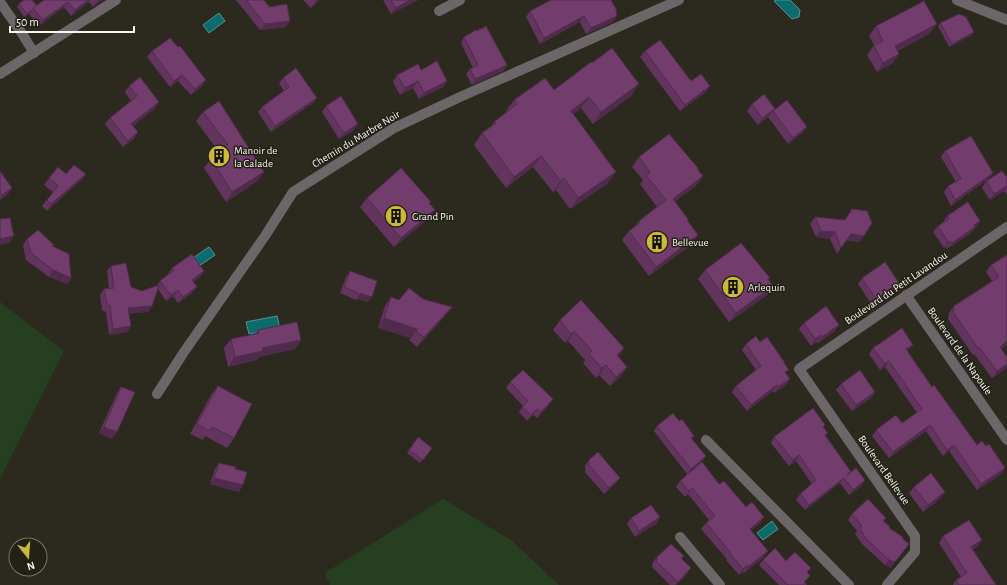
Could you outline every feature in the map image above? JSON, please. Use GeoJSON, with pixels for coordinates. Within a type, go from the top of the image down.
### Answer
{"type":"FeatureCollection","features":[{"type":"Feature","properties":{"kind":"street"},"geometry":{"type":"LineString","coordinates":[[0,74],[116,0]]}},
{"type":"Feature","properties":{"kind":"street"},"geometry":{"type":"LineString","coordinates":[[439,11],[460,0]]}},
{"type":"Feature","properties":{"kind":"street","name":"Chemin du Marbre Noir"},"geometry":{"type":"LineString","coordinates":[[157,394],[184,352],[257,248],[293,192],[394,128],[679,0]]}},
{"type":"Feature","properties":{"kind":"street"},"geometry":{"type":"LineString","coordinates":[[957,0],[1007,20]]}},
{"type":"Feature","properties":{"kind":"street"},"geometry":{"type":"LineString","coordinates":[[0,2],[34,53]]}},
{"type":"Feature","properties":{"kind":"street","name":"Boulevard du Petit Lavandou"},"geometry":{"type":"LineString","coordinates":[[799,369],[1007,227]]}},
{"type":"Feature","properties":{"kind":"street","name":"Boulevard de la Napoule"},"geometry":{"type":"LineString","coordinates":[[906,295],[1007,440]]}},
{"type":"Feature","properties":{"kind":"street","name":"Boulevard Bellevue"},"geometry":{"type":"LineString","coordinates":[[799,369],[915,536],[915,552],[887,585]]}},
{"type":"Feature","properties":{"kind":"street"},"geometry":{"type":"LineString","coordinates":[[706,440],[849,585]]}},
{"type":"Feature","properties":{"kind":"street"},"geometry":{"type":"LineString","coordinates":[[680,537],[720,585]]}},
{"type":"Feature","properties":{"kind":"green space"},"geometry":{"type":"Polygon","coordinates":[[[0,302],[64,351],[0,479],[0,302]]]}},
{"type":"Feature","properties":{"kind":"green space"},"geometry":{"type":"Polygon","coordinates":[[[443,499],[511,540],[559,585],[330,585],[325,573],[443,499]]]}},
{"type":"Feature","properties":{"kind":"water"},"geometry":{"type":"Polygon","coordinates":[[[790,0],[800,10],[799,17],[792,19],[774,1],[790,0]]]}},
{"type":"Feature","properties":{"kind":"water"},"geometry":{"type":"Polygon","coordinates":[[[219,13],[225,21],[209,33],[203,25],[219,13]]]}},
{"type":"Feature","properties":{"kind":"water"},"geometry":{"type":"Polygon","coordinates":[[[209,247],[215,255],[199,266],[193,258],[209,247]]]}},
{"type":"Feature","properties":{"kind":"water"},"geometry":{"type":"Polygon","coordinates":[[[277,316],[280,329],[249,334],[246,322],[277,316]]]}},
{"type":"Feature","properties":{"kind":"water"},"geometry":{"type":"Polygon","coordinates":[[[772,521],[778,529],[763,540],[757,533],[772,521]]]}},
{"type":"Feature","properties":{"kind":"building"},"geometry":{"type":"Polygon","coordinates":[[[24,0],[32,0],[37,6],[27,14],[19,4],[24,0]]]}},
{"type":"Feature","properties":{"kind":"building"},"geometry":{"type":"Polygon","coordinates":[[[44,0],[88,0],[75,10],[68,2],[43,20],[33,8],[44,0]]]}},
{"type":"Feature","properties":{"kind":"building"},"geometry":{"type":"Polygon","coordinates":[[[246,0],[264,0],[269,7],[287,4],[290,21],[265,24],[246,0]]]}},
{"type":"Feature","properties":{"kind":"building"},"geometry":{"type":"Polygon","coordinates":[[[391,0],[411,0],[395,8],[391,0]]]}},
{"type":"Feature","properties":{"kind":"building"},"geometry":{"type":"Polygon","coordinates":[[[551,0],[611,0],[617,11],[617,16],[591,28],[584,16],[544,38],[530,11],[551,0]]]}},
{"type":"Feature","properties":{"kind":"building"},"geometry":{"type":"Polygon","coordinates":[[[924,1],[937,24],[895,46],[899,54],[883,63],[874,46],[883,41],[876,26],[924,1]]]}},
{"type":"Feature","properties":{"kind":"building"},"geometry":{"type":"Polygon","coordinates":[[[959,14],[966,17],[974,32],[952,44],[940,23],[959,14]]]}},
{"type":"Feature","properties":{"kind":"building"},"geometry":{"type":"Polygon","coordinates":[[[486,26],[507,65],[475,79],[470,69],[478,65],[464,37],[486,26]]]}},
{"type":"Feature","properties":{"kind":"building"},"geometry":{"type":"Polygon","coordinates":[[[170,38],[178,47],[180,46],[206,80],[195,89],[182,75],[174,81],[152,51],[170,38]]]}},
{"type":"Feature","properties":{"kind":"building"},"geometry":{"type":"Polygon","coordinates":[[[660,40],[691,81],[701,74],[710,86],[685,105],[645,51],[660,40]]]}},
{"type":"Feature","properties":{"kind":"building"},"geometry":{"type":"Polygon","coordinates":[[[612,48],[639,84],[601,112],[589,97],[571,111],[616,172],[578,198],[564,178],[561,181],[541,156],[514,177],[482,133],[496,123],[494,122],[517,104],[514,100],[545,78],[554,90],[612,48]]]}},
{"type":"Feature","properties":{"kind":"building"},"geometry":{"type":"Polygon","coordinates":[[[437,61],[447,81],[424,93],[418,81],[405,88],[397,75],[418,64],[421,70],[437,61]]]}},
{"type":"Feature","properties":{"kind":"building"},"geometry":{"type":"Polygon","coordinates":[[[296,68],[317,98],[275,126],[262,107],[289,87],[283,78],[296,68]]]}},
{"type":"Feature","properties":{"kind":"building"},"geometry":{"type":"Polygon","coordinates":[[[140,77],[159,102],[131,124],[138,132],[128,141],[110,118],[137,96],[129,86],[140,77]]]}},
{"type":"Feature","properties":{"kind":"building"},"geometry":{"type":"Polygon","coordinates":[[[764,94],[775,109],[762,118],[752,104],[764,94]]]}},
{"type":"Feature","properties":{"kind":"building"},"geometry":{"type":"Polygon","coordinates":[[[341,96],[358,124],[344,133],[326,106],[341,96]]]}},
{"type":"Feature","properties":{"kind":"building"},"geometry":{"type":"Polygon","coordinates":[[[787,100],[807,127],[793,138],[773,111],[787,100]]]}},
{"type":"Feature","properties":{"kind":"building"},"geometry":{"type":"Polygon","coordinates":[[[219,101],[264,172],[232,192],[211,159],[228,145],[203,112],[219,101]]]}},
{"type":"Feature","properties":{"kind":"building"},"geometry":{"type":"Polygon","coordinates":[[[669,134],[703,176],[673,199],[698,235],[656,267],[629,231],[640,223],[639,221],[666,200],[646,175],[650,172],[639,157],[669,134]]]}},
{"type":"Feature","properties":{"kind":"building"},"geometry":{"type":"Polygon","coordinates":[[[971,136],[993,173],[955,200],[948,186],[961,179],[945,151],[971,136]]]}},
{"type":"Feature","properties":{"kind":"building"},"geometry":{"type":"Polygon","coordinates":[[[74,165],[86,174],[51,204],[47,200],[58,186],[49,178],[58,167],[66,174],[74,165]]]}},
{"type":"Feature","properties":{"kind":"building","name":"Grand Pin"},"geometry":{"type":"Polygon","coordinates":[[[401,168],[431,202],[429,203],[435,210],[401,238],[367,198],[401,168]]]}},
{"type":"Feature","properties":{"kind":"building"},"geometry":{"type":"Polygon","coordinates":[[[0,171],[12,188],[2,195],[0,192],[0,171]]]}},
{"type":"Feature","properties":{"kind":"building"},"geometry":{"type":"Polygon","coordinates":[[[1002,171],[1007,176],[1007,186],[994,194],[986,181],[1002,171]]]}},
{"type":"Feature","properties":{"kind":"building"},"geometry":{"type":"Polygon","coordinates":[[[968,202],[980,221],[974,225],[975,227],[952,243],[950,241],[948,242],[938,226],[949,219],[947,216],[968,202]]]}},
{"type":"Feature","properties":{"kind":"building"},"geometry":{"type":"Polygon","coordinates":[[[852,209],[867,211],[872,223],[864,236],[851,234],[841,248],[835,232],[821,231],[815,217],[845,220],[852,209]]]}},
{"type":"Feature","properties":{"kind":"building"},"geometry":{"type":"Polygon","coordinates":[[[10,218],[14,236],[0,239],[0,219],[10,218]]]}},
{"type":"Feature","properties":{"kind":"building"},"geometry":{"type":"Polygon","coordinates":[[[38,230],[54,245],[52,246],[69,254],[71,278],[53,270],[31,253],[27,239],[38,230]]]}},
{"type":"Feature","properties":{"kind":"building","name":"Arlequin"},"geometry":{"type":"Polygon","coordinates":[[[741,243],[770,278],[768,279],[773,286],[736,313],[705,270],[741,243]]]}},
{"type":"Feature","properties":{"kind":"building"},"geometry":{"type":"Polygon","coordinates":[[[192,254],[204,271],[192,280],[197,287],[183,297],[178,290],[171,295],[160,281],[174,270],[172,268],[192,254]]]}},
{"type":"Feature","properties":{"kind":"building"},"geometry":{"type":"Polygon","coordinates":[[[1007,255],[1007,341],[1000,347],[1007,357],[1007,364],[997,371],[979,347],[978,348],[953,312],[954,306],[999,277],[991,265],[1007,255]]]}},
{"type":"Feature","properties":{"kind":"building"},"geometry":{"type":"Polygon","coordinates":[[[885,262],[899,283],[876,299],[862,278],[885,262]]]}},
{"type":"Feature","properties":{"kind":"building"},"geometry":{"type":"Polygon","coordinates":[[[126,263],[131,287],[142,291],[159,285],[152,306],[128,308],[131,326],[113,329],[110,306],[107,304],[104,289],[114,288],[111,266],[126,263]]]}},
{"type":"Feature","properties":{"kind":"building"},"geometry":{"type":"Polygon","coordinates":[[[350,271],[377,281],[372,297],[360,294],[344,287],[350,271]]]}},
{"type":"Feature","properties":{"kind":"building"},"geometry":{"type":"Polygon","coordinates":[[[409,288],[423,299],[452,307],[424,337],[416,331],[417,329],[384,318],[391,297],[399,300],[409,288]]]}},
{"type":"Feature","properties":{"kind":"building"},"geometry":{"type":"Polygon","coordinates":[[[581,300],[624,348],[617,355],[627,367],[616,377],[606,365],[602,368],[589,354],[592,351],[574,331],[571,334],[560,320],[581,300]]]}},
{"type":"Feature","properties":{"kind":"building"},"geometry":{"type":"Polygon","coordinates":[[[826,306],[839,325],[822,337],[821,335],[815,339],[804,323],[826,306]]]}},
{"type":"Feature","properties":{"kind":"building"},"geometry":{"type":"Polygon","coordinates":[[[297,322],[301,340],[262,348],[263,351],[235,357],[231,339],[259,333],[258,330],[297,322]]]}},
{"type":"Feature","properties":{"kind":"building"},"geometry":{"type":"Polygon","coordinates":[[[902,328],[913,345],[906,349],[932,387],[934,385],[977,445],[982,441],[986,446],[989,444],[1005,468],[981,484],[954,445],[947,450],[930,425],[893,452],[876,430],[896,415],[902,423],[922,409],[889,361],[885,364],[873,348],[902,328]]]}},
{"type":"Feature","properties":{"kind":"building"},"geometry":{"type":"Polygon","coordinates":[[[756,336],[760,342],[767,337],[789,370],[785,372],[790,379],[778,387],[777,385],[751,405],[736,386],[761,366],[746,344],[756,336]]]}},
{"type":"Feature","properties":{"kind":"building"},"geometry":{"type":"Polygon","coordinates":[[[523,370],[553,399],[541,412],[537,409],[531,415],[522,407],[528,401],[510,382],[523,370]]]}},
{"type":"Feature","properties":{"kind":"building"},"geometry":{"type":"Polygon","coordinates":[[[860,370],[875,392],[856,405],[841,384],[860,370]]]}},
{"type":"Feature","properties":{"kind":"building"},"geometry":{"type":"Polygon","coordinates":[[[218,386],[252,404],[234,438],[212,427],[209,431],[197,424],[218,386]]]}},
{"type":"Feature","properties":{"kind":"building"},"geometry":{"type":"Polygon","coordinates":[[[121,387],[135,392],[117,432],[104,427],[121,387]]]}},
{"type":"Feature","properties":{"kind":"building"},"geometry":{"type":"Polygon","coordinates":[[[813,408],[825,425],[823,427],[828,433],[825,435],[851,472],[856,468],[865,480],[853,490],[844,478],[809,505],[800,494],[816,480],[799,455],[793,460],[774,437],[813,408]]]}},
{"type":"Feature","properties":{"kind":"building"},"geometry":{"type":"Polygon","coordinates":[[[673,413],[679,421],[682,419],[694,436],[691,438],[706,456],[691,469],[657,426],[673,413]]]}},
{"type":"Feature","properties":{"kind":"building"},"geometry":{"type":"Polygon","coordinates":[[[418,437],[432,448],[423,460],[409,450],[418,437]]]}},
{"type":"Feature","properties":{"kind":"building"},"geometry":{"type":"Polygon","coordinates":[[[598,452],[620,478],[609,488],[589,465],[589,460],[598,452]]]}},
{"type":"Feature","properties":{"kind":"building"},"geometry":{"type":"Polygon","coordinates":[[[702,462],[719,484],[724,481],[746,507],[752,502],[764,517],[750,529],[768,551],[748,567],[747,565],[743,569],[730,554],[731,553],[706,523],[715,516],[692,488],[689,491],[680,481],[702,462]]]}},
{"type":"Feature","properties":{"kind":"building"},"geometry":{"type":"Polygon","coordinates":[[[219,463],[236,467],[235,469],[247,472],[243,485],[214,478],[219,463]]]}},
{"type":"Feature","properties":{"kind":"building"},"geometry":{"type":"Polygon","coordinates":[[[931,473],[945,492],[928,505],[914,487],[931,473]]]}},
{"type":"Feature","properties":{"kind":"building"},"geometry":{"type":"Polygon","coordinates":[[[868,499],[886,518],[883,521],[890,527],[889,528],[903,537],[902,538],[909,544],[895,562],[889,560],[866,539],[860,528],[862,526],[852,514],[868,499]]]}},
{"type":"Feature","properties":{"kind":"building"},"geometry":{"type":"Polygon","coordinates":[[[651,505],[660,517],[639,531],[631,518],[651,505]]]}},
{"type":"Feature","properties":{"kind":"building"},"geometry":{"type":"Polygon","coordinates":[[[969,520],[982,540],[971,547],[996,585],[959,585],[956,580],[967,573],[943,536],[969,520]]]}},
{"type":"Feature","properties":{"kind":"building"},"geometry":{"type":"Polygon","coordinates":[[[671,544],[684,556],[681,558],[691,568],[678,582],[656,561],[658,559],[656,558],[671,544]]]}},
{"type":"Feature","properties":{"kind":"building"},"geometry":{"type":"Polygon","coordinates":[[[775,548],[786,561],[795,552],[811,568],[807,572],[810,576],[804,582],[807,585],[788,585],[763,560],[775,548]]]}},
{"type":"Feature","properties":{"kind":"place","name":"Manoir de la Calade"},"geometry":{"type":"Point","coordinates":[219,156]}},
{"type":"Feature","properties":{"kind":"place","name":"Grand Pin"},"geometry":{"type":"Point","coordinates":[396,216]}},
{"type":"Feature","properties":{"kind":"place","name":"Bellevue"},"geometry":{"type":"Point","coordinates":[657,242]}},
{"type":"Feature","properties":{"kind":"place","name":"Arlequin"},"geometry":{"type":"Point","coordinates":[733,287]}}]}
